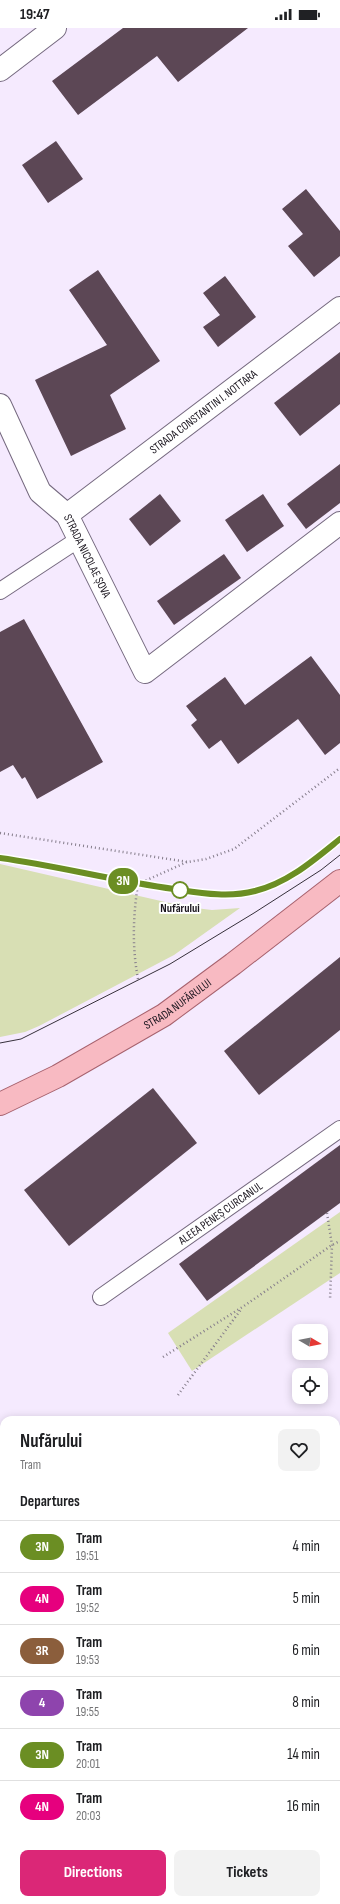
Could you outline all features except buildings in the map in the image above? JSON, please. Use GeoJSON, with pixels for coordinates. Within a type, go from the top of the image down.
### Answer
{"type":"FeatureCollection","features":[{"type":"Feature","properties":{"kind":"main road","name":"STRADA NUFĂRULUI"},"geometry":{"type":"LineString","coordinates":[[0,1104],[58,1076],[164,1015],[233,964],[340,881]]}},
{"type":"Feature","properties":{"kind":"street"},"geometry":{"type":"LineString","coordinates":[[0,70],[55,28]]}},
{"type":"Feature","properties":{"kind":"street","name":"STRADA CONSTANTIN I. NOTTARA"},"geometry":{"type":"LineString","coordinates":[[67,514],[340,308]]}},
{"type":"Feature","properties":{"kind":"street","name":"STRADA NICOLAE ȘOVA"},"geometry":{"type":"LineString","coordinates":[[0,405],[40,492],[67,514],[145,672],[340,523]]}},
{"type":"Feature","properties":{"kind":"lane"},"geometry":{"type":"LineString","coordinates":[[0,592],[79,539]]}},
{"type":"Feature","properties":{"kind":"lane","name":"ALEEA PENEȘ CURCANUL"},"geometry":{"type":"LineString","coordinates":[[101,1297],[340,1129]]}},
{"type":"Feature","properties":{"kind":"path"},"geometry":{"type":"LineString","coordinates":[[0,833],[188,862],[206,860],[234,849],[340,768]]}},
{"type":"Feature","properties":{"kind":"path"},"geometry":{"type":"LineString","coordinates":[[138,980],[134,954],[134,909],[138,884],[188,862]]}},
{"type":"Feature","properties":{"kind":"path"},"geometry":{"type":"LineString","coordinates":[[327,1213],[332,1244],[330,1300]]}},
{"type":"Feature","properties":{"kind":"path"},"geometry":{"type":"LineString","coordinates":[[163,1357],[244,1306],[332,1244],[340,1240]]}},
{"type":"Feature","properties":{"kind":"path"},"geometry":{"type":"LineString","coordinates":[[178,1395],[244,1306]]}},
{"type":"Feature","properties":{"kind":"green space"},"geometry":{"type":"Polygon","coordinates":[[[0,864],[187,907],[212,910],[240,908],[174,955],[39,1026],[25,1032],[0,1037],[0,864]]]}},
{"type":"Feature","properties":{"kind":"green space"},"geometry":{"type":"Polygon","coordinates":[[[340,1212],[340,1273],[192,1371],[168,1333],[340,1212]]]}},
{"type":"Feature","properties":{"kind":"tram line"},"geometry":{"type":"LineString","coordinates":[[0,858],[152,886],[204,893],[235,894],[255,891],[290,877],[340,839]]}},
{"type":"Feature","properties":{"kind":"tram line","name":"3N"},"geometry":{"type":"LineString","coordinates":[[0,858],[138,884],[209,894],[227,895],[256,891],[284,880],[300,870],[340,839]]}},
{"type":"Feature","properties":{"kind":"tram line"},"geometry":{"type":"LineString","coordinates":[[0,1043],[21,1039],[170,964],[254,913],[321,870],[340,855]]}},
{"type":"Feature","properties":{"kind":"place","name":"Nufărului"},"geometry":{"type":"Point","coordinates":[180,890]}}]}
